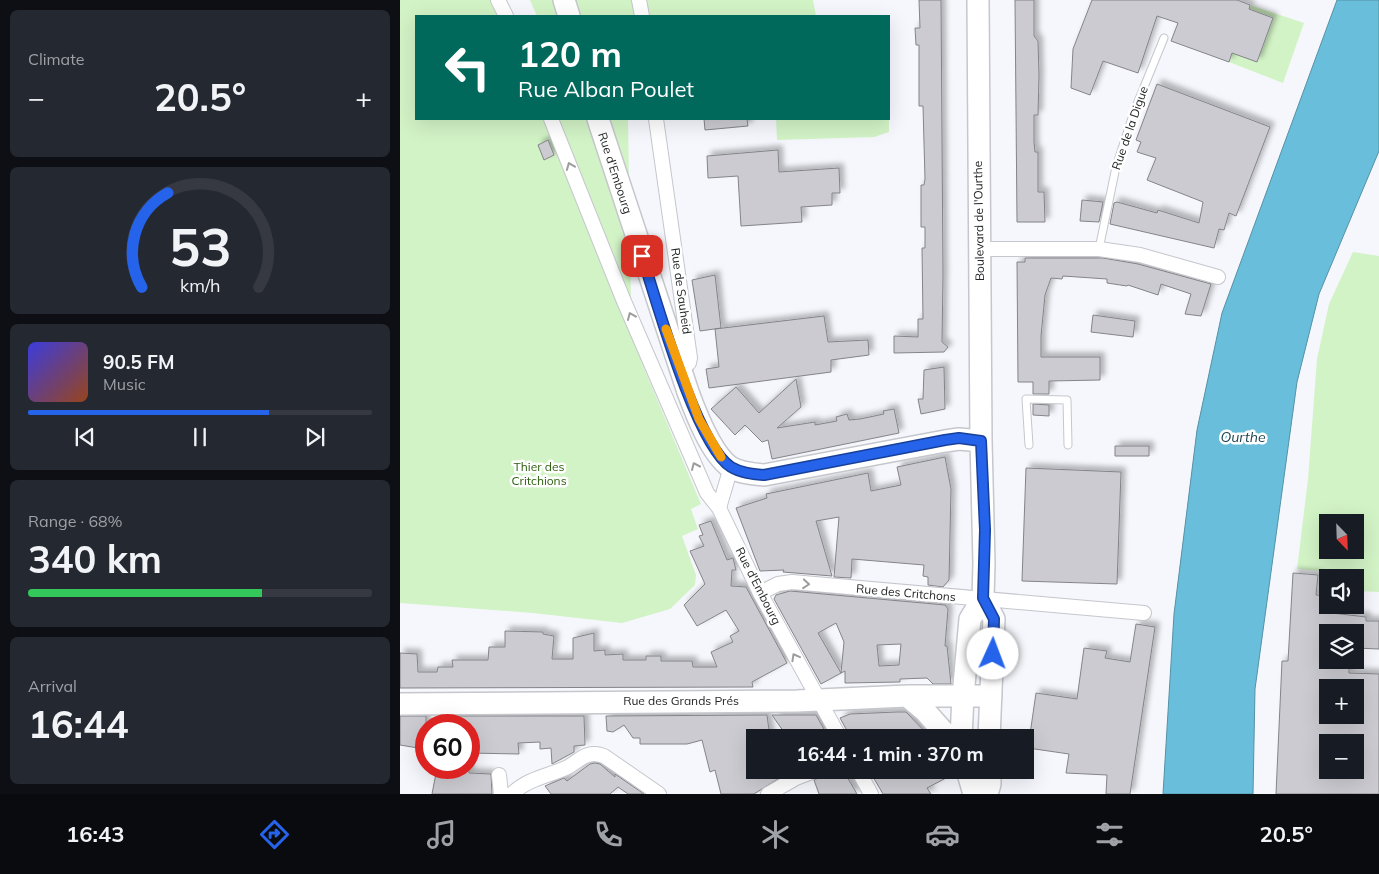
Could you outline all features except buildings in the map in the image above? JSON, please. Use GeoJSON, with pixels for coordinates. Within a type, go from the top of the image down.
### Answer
{"type":"FeatureCollection","features":[{"type":"Feature","properties":{"kind":"main road"},"geometry":{"type":"LineString","coordinates":[[564,0],[568,15]]}},
{"type":"Feature","properties":{"kind":"main road","name":"Boulevard de l'Ourthe"},"geometry":{"type":"LineString","coordinates":[[978,0],[981,441],[985,530],[983,598]]}},
{"type":"Feature","properties":{"kind":"main road","name":"Rue d'Embourg"},"geometry":{"type":"LineString","coordinates":[[598,120],[680,370],[696,412],[718,454],[731,467]]}},
{"type":"Feature","properties":{"kind":"main road"},"geometry":{"type":"LineString","coordinates":[[731,467],[750,474],[764,475],[945,440],[959,438],[981,441]]}},
{"type":"Feature","properties":{"kind":"main road"},"geometry":{"type":"LineString","coordinates":[[961,729],[970,619],[983,598]]}},
{"type":"Feature","properties":{"kind":"main road"},"geometry":{"type":"LineString","coordinates":[[983,598],[994,619],[989,729]]}},
{"type":"Feature","properties":{"kind":"main road"},"geometry":{"type":"LineString","coordinates":[[907,696],[925,711],[942,729]]}},
{"type":"Feature","properties":{"kind":"main road","name":"Rue des Grands Prés"},"geometry":{"type":"LineString","coordinates":[[400,704],[819,700],[907,696],[991,696]]}},
{"type":"Feature","properties":{"kind":"main road"},"geometry":{"type":"LineString","coordinates":[[970,779],[974,794]]}},
{"type":"Feature","properties":{"kind":"main road"},"geometry":{"type":"LineString","coordinates":[[987,794],[990,779]]}},
{"type":"Feature","properties":{"kind":"street"},"geometry":{"type":"LineString","coordinates":[[498,0],[506,15]]}},
{"type":"Feature","properties":{"kind":"street"},"geometry":{"type":"LineString","coordinates":[[639,0],[642,15]]}},
{"type":"Feature","properties":{"kind":"street"},"geometry":{"type":"LineString","coordinates":[[551,120],[623,299],[707,494],[719,508]]}},
{"type":"Feature","properties":{"kind":"street","name":"Rue de Sauheid"},"geometry":{"type":"LineString","coordinates":[[656,120],[690,358],[689,363],[680,370]]}},
{"type":"Feature","properties":{"kind":"street"},"geometry":{"type":"LineString","coordinates":[[980,250],[1099,249],[1140,256],[1218,277]]}},
{"type":"Feature","properties":{"kind":"street"},"geometry":{"type":"LineString","coordinates":[[719,508],[731,467]]}},
{"type":"Feature","properties":{"kind":"street","name":"Rue d'Embourg"},"geometry":{"type":"LineString","coordinates":[[719,508],[760,593],[835,729]]}},
{"type":"Feature","properties":{"kind":"street","name":"Rue des Critchons"},"geometry":{"type":"LineString","coordinates":[[760,593],[778,584],[792,582],[1144,613]]}},
{"type":"Feature","properties":{"kind":"street"},"geometry":{"type":"LineString","coordinates":[[512,794],[519,787],[545,774],[568,766],[586,755],[596,754],[604,756],[658,794]]}},
{"type":"Feature","properties":{"kind":"street"},"geometry":{"type":"LineString","coordinates":[[499,775],[501,794]]}},
{"type":"Feature","properties":{"kind":"street"},"geometry":{"type":"LineString","coordinates":[[768,794],[794,779]]}},
{"type":"Feature","properties":{"kind":"street"},"geometry":{"type":"LineString","coordinates":[[863,779],[871,794]]}},
{"type":"Feature","properties":{"kind":"lane","name":"Rue de la Digue"},"geometry":{"type":"LineString","coordinates":[[1099,249],[1116,167],[1135,109],[1164,38]]}},
{"type":"Feature","properties":{"kind":"lane"},"geometry":{"type":"LineString","coordinates":[[1028,445],[1026,399],[1067,400],[1068,445]]}},
{"type":"Feature","properties":{"kind":"green space","name":"Thier des Critchions"},"geometry":{"type":"Polygon","coordinates":[[[400,0],[492,0],[500,15],[415,15],[415,120],[628,120],[631,301],[641,361],[701,504],[691,509],[698,529],[682,536],[696,575],[695,585],[670,609],[622,623],[533,613],[400,603],[400,0]]]}},
{"type":"Feature","properties":{"kind":"green space"},"geometry":{"type":"Polygon","coordinates":[[[530,0],[813,0],[816,15],[537,15],[530,0]]]}},
{"type":"Feature","properties":{"kind":"green space"},"geometry":{"type":"Polygon","coordinates":[[[1250,5],[1304,23],[1283,83],[1229,62],[1250,5]]]}},
{"type":"Feature","properties":{"kind":"green space"},"geometry":{"type":"Polygon","coordinates":[[[776,120],[889,120],[889,132],[874,137],[777,140],[776,120]]]}},
{"type":"Feature","properties":{"kind":"green space"},"geometry":{"type":"Polygon","coordinates":[[[1353,252],[1379,256],[1379,592],[1364,591],[1364,569],[1319,569],[1319,571],[1297,569],[1308,479],[1317,359],[1329,304],[1353,252]]]}},
{"type":"Feature","properties":{"kind":"water","name":"Ourthe"},"geometry":{"type":"Polygon","coordinates":[[[1337,0],[1379,0],[1379,151],[1319,294],[1297,382],[1255,689],[1253,794],[1163,794],[1174,614],[1197,430],[1222,313],[1337,0]]]}},
{"type":"Feature","properties":{"kind":"slow traffic"},"geometry":{"type":"LineString","coordinates":[[666,329],[699,419],[721,457]]}},
{"type":"Feature","properties":{"kind":"route"},"geometry":{"type":"LineString","coordinates":[[642,256],[680,370],[699,419],[718,454],[731,467],[750,474],[764,475],[945,440],[959,438],[981,441],[985,530],[983,598],[994,619],[993,654]]}}]}
